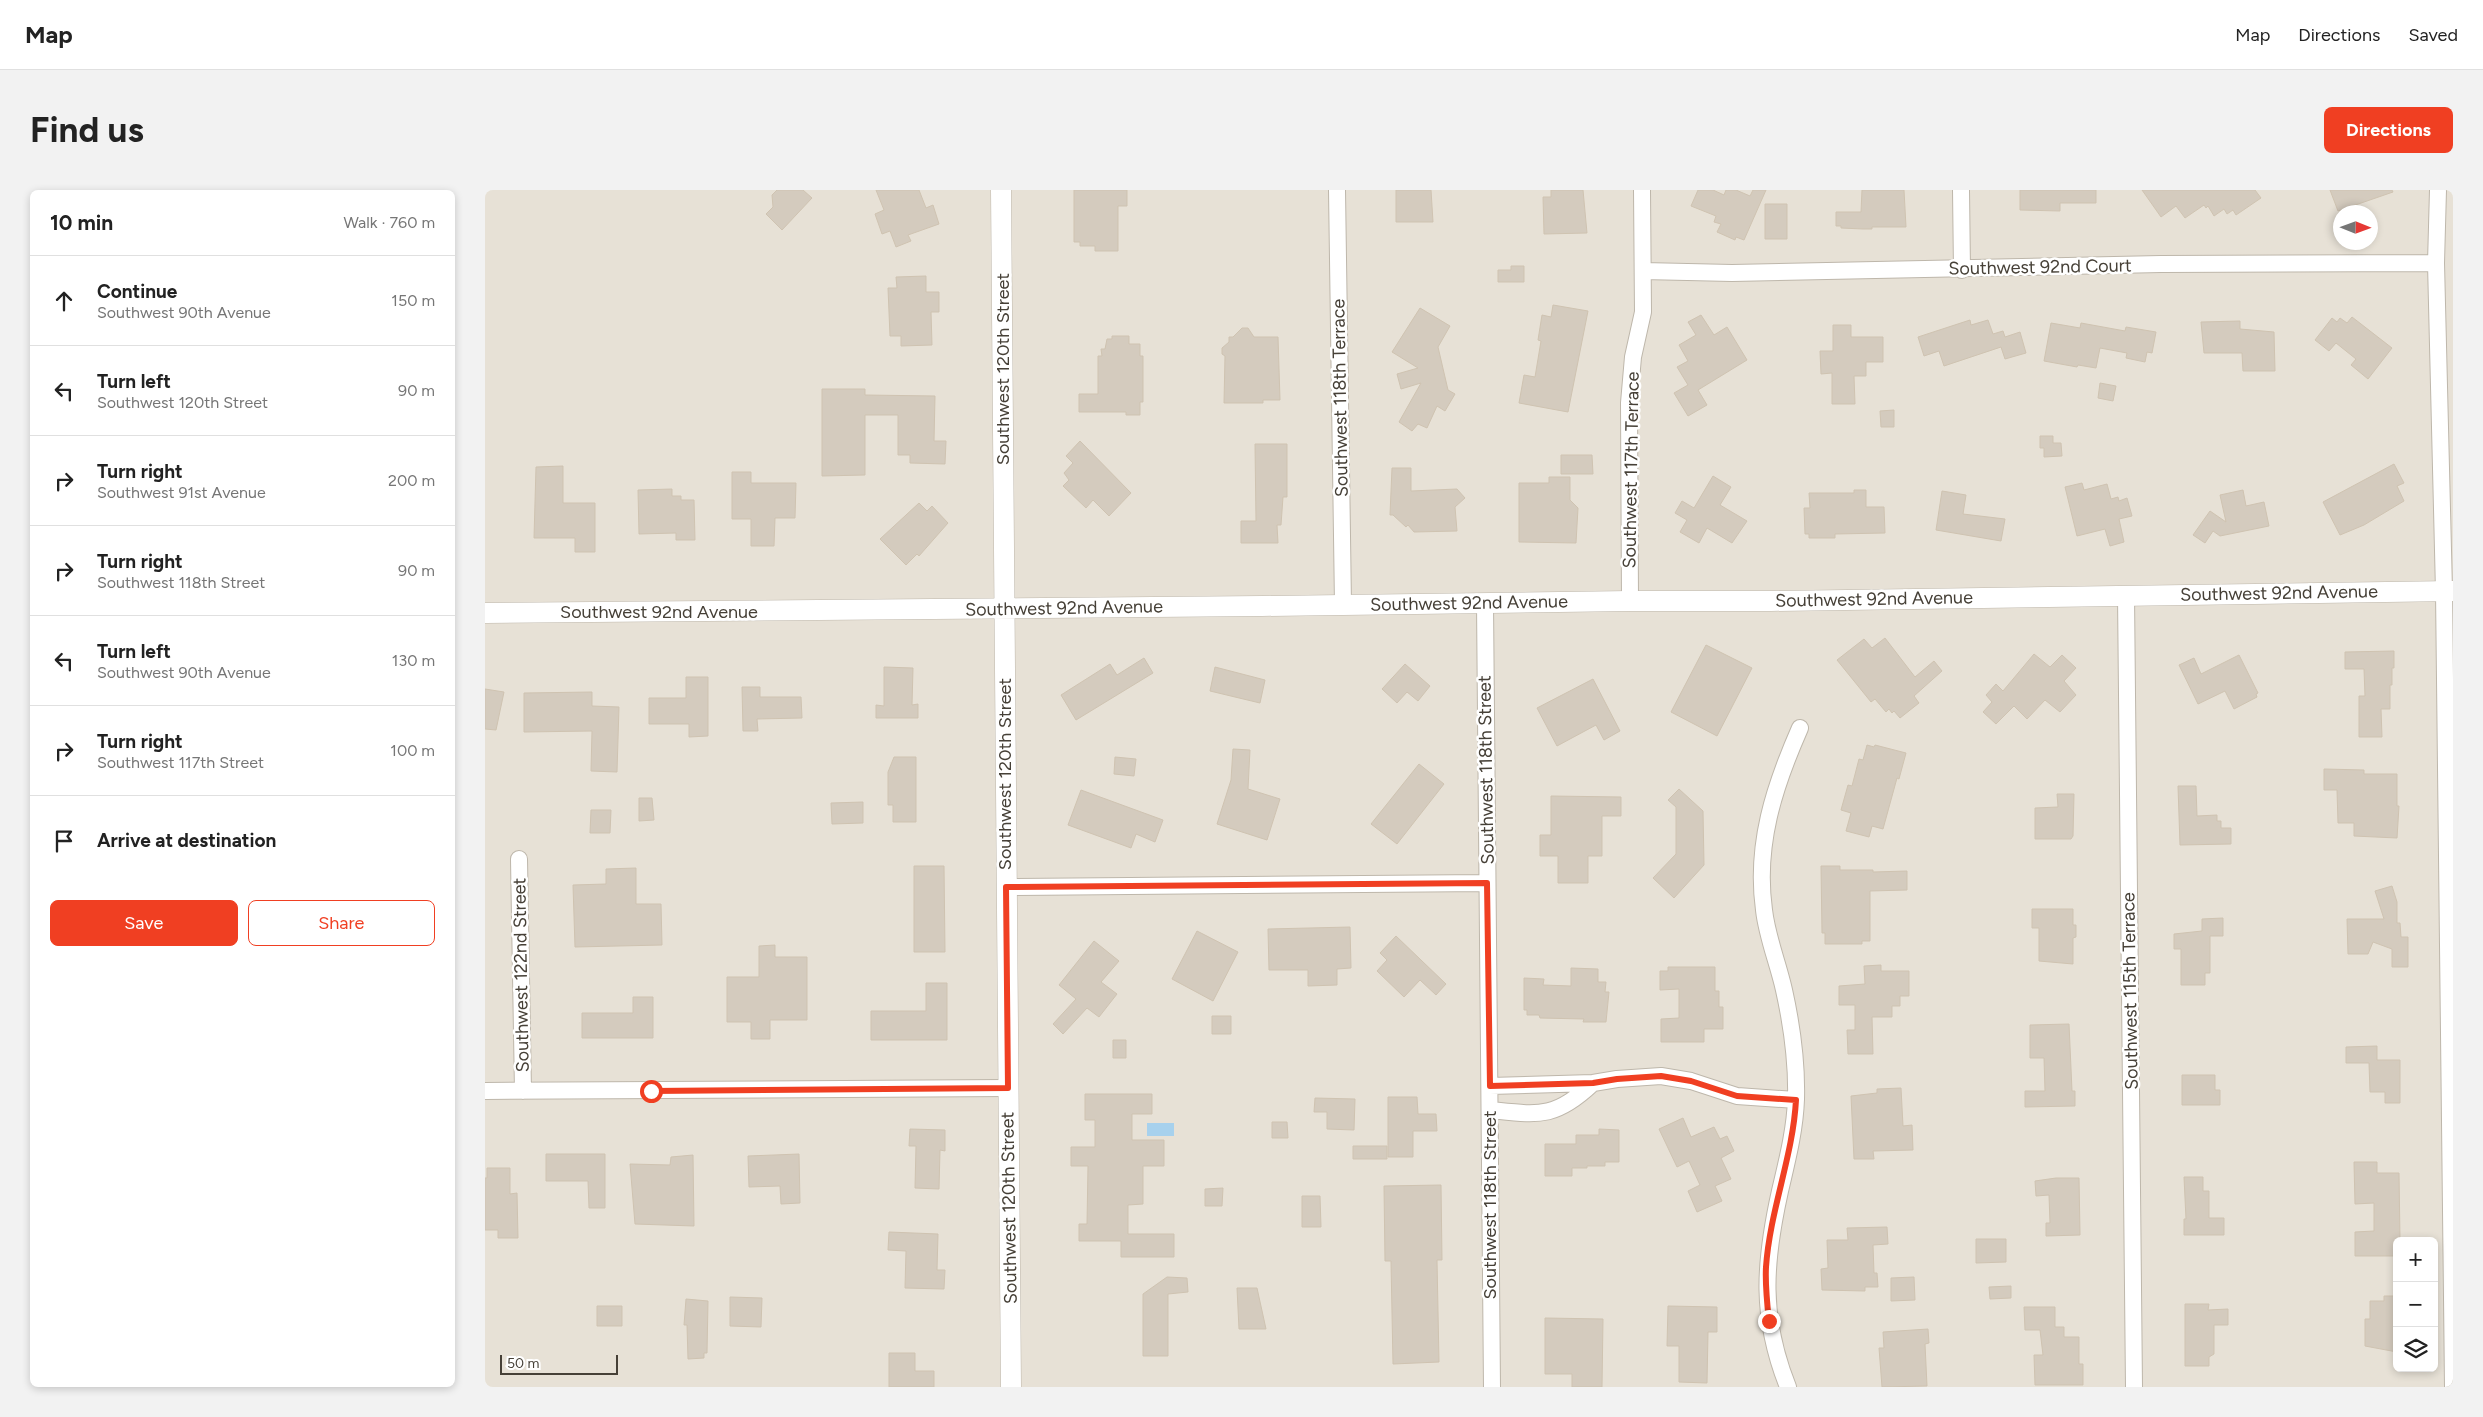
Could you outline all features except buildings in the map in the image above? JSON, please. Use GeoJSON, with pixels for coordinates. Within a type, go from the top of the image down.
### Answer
{"type":"FeatureCollection","features":[{"type":"Feature","properties":{"kind":"street","name":"Southwest 120th Street"},"geometry":{"type":"LineString","coordinates":[[1001,190],[1011,1387]]}},
{"type":"Feature","properties":{"kind":"street","name":"Southwest 118th Terrace"},"geometry":{"type":"LineString","coordinates":[[1337,190],[1343,605]]}},
{"type":"Feature","properties":{"kind":"street","name":"Southwest 117th Terrace"},"geometry":{"type":"LineString","coordinates":[[1630,600],[1629,403],[1633,357],[1643,312],[1642,190]]}},
{"type":"Feature","properties":{"kind":"street"},"geometry":{"type":"LineString","coordinates":[[1961,190],[1962,270]]}},
{"type":"Feature","properties":{"kind":"street"},"geometry":{"type":"LineString","coordinates":[[2438,190],[2436,263],[2449,591],[2453,1387]]}},
{"type":"Feature","properties":{"kind":"street","name":"Southwest 92nd Court"},"geometry":{"type":"LineString","coordinates":[[1643,271],[1732,273],[1962,270],[2161,264],[2436,263]]}},
{"type":"Feature","properties":{"kind":"street","name":"Southwest 92nd Avenue"},"geometry":{"type":"LineString","coordinates":[[485,613],[1485,604],[1630,600],[1771,601],[2449,591]]}},
{"type":"Feature","properties":{"kind":"street","name":"Southwest 115th Terrace"},"geometry":{"type":"LineString","coordinates":[[2126,595],[2134,1387]]}},
{"type":"Feature","properties":{"kind":"street","name":"Southwest 118th Street"},"geometry":{"type":"LineString","coordinates":[[1485,604],[1492,1387]]}},
{"type":"Feature","properties":{"kind":"street"},"geometry":{"type":"LineString","coordinates":[[1788,1387],[1774,1344],[1766,1282],[1770,1242],[1792,1136],[1796,1100],[1796,1064],[1783,989],[1766,927],[1762,891],[1762,861],[1769,808],[1800,728]]}},
{"type":"Feature","properties":{"kind":"street","name":"Southwest 122nd Street"},"geometry":{"type":"LineString","coordinates":[[519,859],[523,1091]]}},
{"type":"Feature","properties":{"kind":"street"},"geometry":{"type":"LineString","coordinates":[[1006,887],[1487,883]]}},
{"type":"Feature","properties":{"kind":"street"},"geometry":{"type":"LineString","coordinates":[[1490,1086],[1593,1083],[1617,1079],[1661,1076],[1691,1081],[1737,1096],[1796,1100]]}},
{"type":"Feature","properties":{"kind":"street"},"geometry":{"type":"LineString","coordinates":[[1490,1110],[1537,1114],[1550,1112],[1575,1100],[1593,1083]]}},
{"type":"Feature","properties":{"kind":"street"},"geometry":{"type":"LineString","coordinates":[[485,1091],[1008,1088]]}},
{"type":"Feature","properties":{"kind":"shaded area"},"geometry":{"type":"Polygon","coordinates":[[[485,190],[2453,190],[2453,1387],[485,1387],[485,190]]]}},
{"type":"Feature","properties":{"kind":"water"},"geometry":{"type":"Polygon","coordinates":[[[1147,1123],[1174,1123],[1174,1136],[1147,1136],[1147,1123]]]}},
{"type":"Feature","properties":{"kind":"route"},"geometry":{"type":"LineString","coordinates":[[651,1091],[1008,1088],[1006,887],[1487,883],[1490,1086],[1508,1088],[1548,1084],[1593,1083],[1643,1076],[1661,1076],[1691,1081],[1737,1096],[1796,1100],[1792,1136],[1768,1250],[1766,1282],[1769,1321]]}}]}
